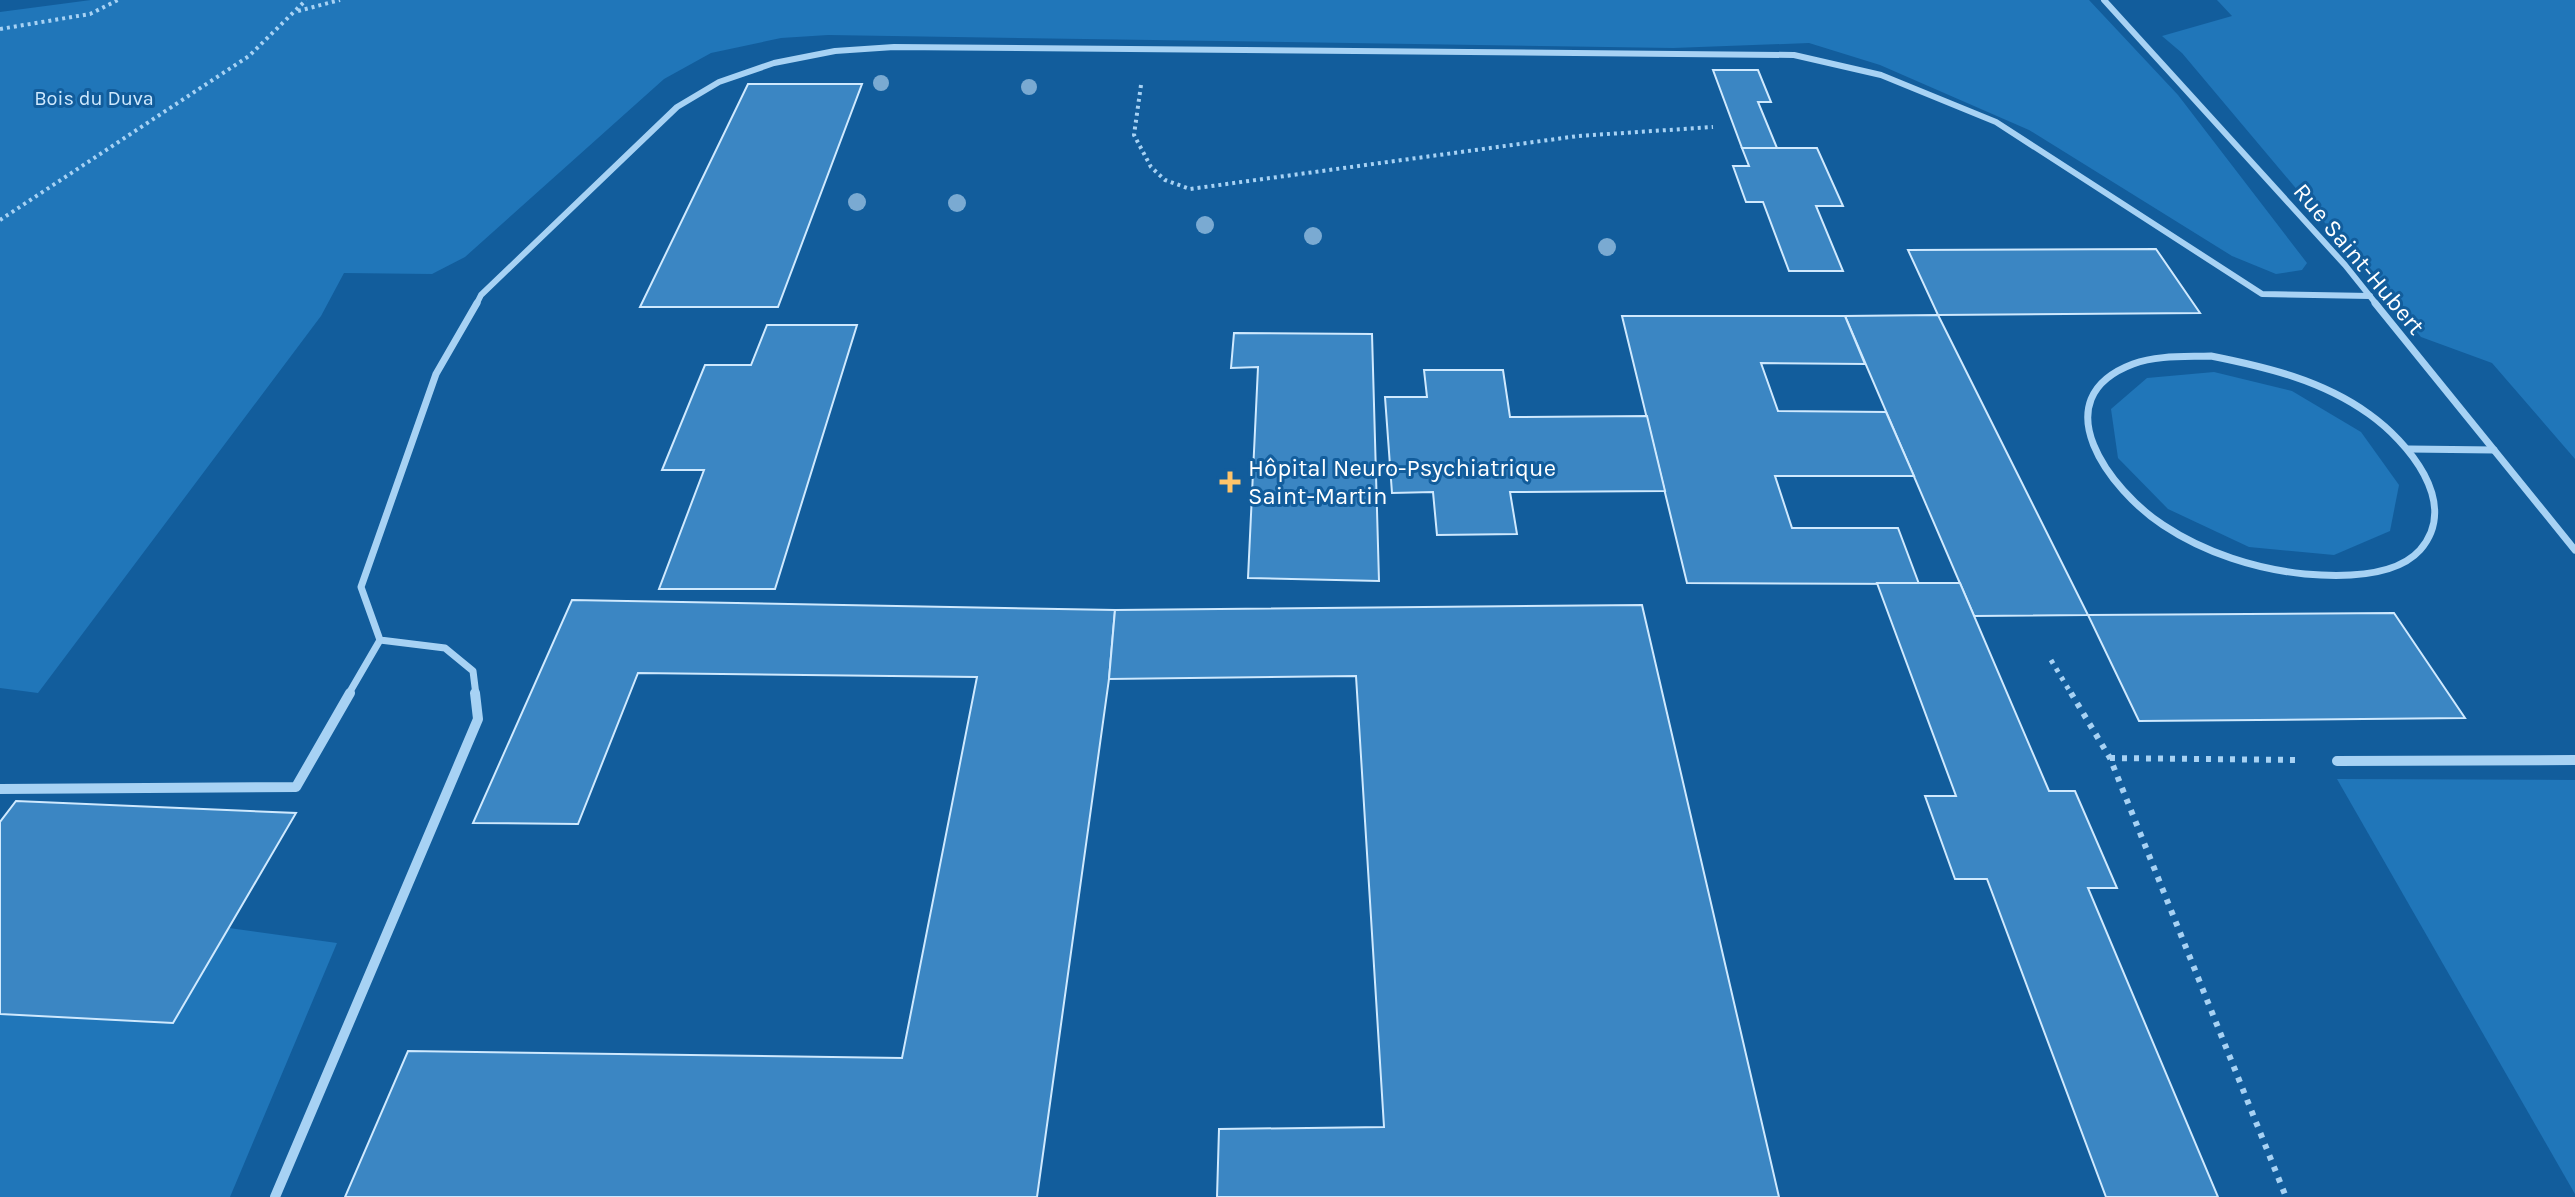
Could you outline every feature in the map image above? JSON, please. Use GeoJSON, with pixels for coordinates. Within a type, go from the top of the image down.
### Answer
{"type":"FeatureCollection","features":[{"type":"Feature","properties":{"kind":"street","name":"Rue Saint-Hubert"},"geometry":{"type":"LineString","coordinates":[[2104,0],[2345,265],[2575,550]]}},
{"type":"Feature","properties":{"kind":"street"},"geometry":{"type":"LineString","coordinates":[[0,789],[296,787],[380,640],[361,587],[436,374],[481,295],[677,107],[719,82],[760,67],[835,51],[894,47],[1794,55],[1881,75],[1996,122],[2262,294],[2370,296]]}},
{"type":"Feature","properties":{"kind":"street"},"geometry":{"type":"LineString","coordinates":[[2409,449],[2431,485],[2433,497],[2435,520],[2420,550],[2385,569],[2336,577],[2277,571],[2216,553],[2162,524],[2120,490],[2094,454],[2086,420],[2095,390],[2122,369],[2162,357],[2211,356],[2266,366],[2320,386],[2370,414],[2409,449],[2494,450]]}},
{"type":"Feature","properties":{"kind":"street"},"geometry":{"type":"LineString","coordinates":[[275,1197],[478,719],[473,671],[445,648],[380,640]]}},
{"type":"Feature","properties":{"kind":"street"},"geometry":{"type":"LineString","coordinates":[[2337,761],[2575,760]]}},
{"type":"Feature","properties":{"kind":"path"},"geometry":{"type":"LineString","coordinates":[[0,29],[90,14],[118,0]]}},
{"type":"Feature","properties":{"kind":"path"},"geometry":{"type":"LineString","coordinates":[[0,220],[249,56],[306,0]]}},
{"type":"Feature","properties":{"kind":"path"},"geometry":{"type":"LineString","coordinates":[[297,11],[340,0]]}},
{"type":"Feature","properties":{"kind":"path"},"geometry":{"type":"LineString","coordinates":[[1161,50],[1143,74],[1134,135],[1151,167],[1165,180],[1190,189],[1578,136],[1713,127]]}},
{"type":"Feature","properties":{"kind":"path"},"geometry":{"type":"LineString","coordinates":[[2051,660],[2110,758],[2286,1197]]}},
{"type":"Feature","properties":{"kind":"path"},"geometry":{"type":"LineString","coordinates":[[2110,758],[2337,761]]}},
{"type":"Feature","properties":{"kind":"green space","name":"Bois du Duva"},"geometry":{"type":"Polygon","coordinates":[[[91,0],[2089,0],[2178,95],[2307,263],[2302,270],[2276,274],[2232,256],[2029,130],[1880,65],[1809,43],[1673,48],[828,35],[781,38],[711,53],[664,79],[465,257],[432,274],[344,273],[321,316],[38,693],[0,688],[0,12],[91,0]]]}},
{"type":"Feature","properties":{"kind":"green space"},"geometry":{"type":"Polygon","coordinates":[[[2217,0],[2575,0],[2575,459],[2492,363],[2421,337],[2182,53],[2162,36],[2232,16],[2217,0]]]}},
{"type":"Feature","properties":{"kind":"green space"},"geometry":{"type":"Polygon","coordinates":[[[2214,372],[2292,391],[2361,432],[2399,485],[2390,531],[2334,555],[2249,547],[2168,509],[2118,458],[2111,409],[2147,378],[2214,372]]]}},
{"type":"Feature","properties":{"kind":"green space"},"geometry":{"type":"Polygon","coordinates":[[[2337,779],[2575,780],[2575,1194],[2337,779]]]}},
{"type":"Feature","properties":{"kind":"green space"},"geometry":{"type":"Polygon","coordinates":[[[229,928],[337,943],[230,1197],[0,1197],[0,1014],[173,1023],[229,928]]]}},
{"type":"Feature","properties":{"kind":"building"},"geometry":{"type":"Polygon","coordinates":[[[1713,70],[1758,70],[1771,102],[1758,102],[1777,148],[1742,148],[1713,70]]]}},
{"type":"Feature","properties":{"kind":"building"},"geometry":{"type":"Polygon","coordinates":[[[748,84],[862,84],[778,307],[640,307],[748,84]]]}},
{"type":"Feature","properties":{"kind":"building"},"geometry":{"type":"Polygon","coordinates":[[[1742,148],[1817,148],[1843,206],[1816,206],[1843,271],[1789,271],[1763,202],[1746,202],[1733,166],[1749,166],[1742,148]]]}},
{"type":"Feature","properties":{"kind":"building"},"geometry":{"type":"Polygon","coordinates":[[[2156,249],[2200,313],[1938,315],[1908,250],[2156,249]]]}},
{"type":"Feature","properties":{"kind":"building"},"geometry":{"type":"Polygon","coordinates":[[[1938,315],[2088,615],[1974,616],[1845,316],[1938,315]]]}},
{"type":"Feature","properties":{"kind":"building"},"geometry":{"type":"Polygon","coordinates":[[[1622,316],[1845,316],[1865,364],[1761,363],[1778,411],[1886,412],[1914,476],[1775,476],[1792,528],[1898,528],[1919,584],[1687,583],[1622,316]]]}},
{"type":"Feature","properties":{"kind":"building"},"geometry":{"type":"Polygon","coordinates":[[[767,325],[857,325],[775,589],[659,589],[704,470],[662,470],[705,365],[751,365],[767,325]]]}},
{"type":"Feature","properties":{"kind":"building"},"geometry":{"type":"Polygon","coordinates":[[[1234,333],[1372,334],[1379,581],[1248,578],[1258,367],[1231,368],[1234,333]]]}},
{"type":"Feature","properties":{"kind":"building"},"geometry":{"type":"Polygon","coordinates":[[[1424,370],[1503,370],[1510,417],[1647,416],[1665,491],[1510,492],[1517,534],[1437,535],[1433,492],[1392,493],[1385,397],[1427,397],[1424,370]]]}},
{"type":"Feature","properties":{"kind":"building"},"geometry":{"type":"Polygon","coordinates":[[[1877,583],[1960,583],[2049,791],[2075,791],[2117,888],[2088,888],[2218,1197],[2106,1197],[1987,879],[1955,879],[1925,796],[1956,796],[1877,583]]]}},
{"type":"Feature","properties":{"kind":"building"},"geometry":{"type":"Polygon","coordinates":[[[572,600],[1115,610],[1109,679],[1037,1197],[345,1197],[408,1051],[902,1058],[977,677],[638,673],[578,824],[473,823],[572,600]]]}},
{"type":"Feature","properties":{"kind":"building"},"geometry":{"type":"Polygon","coordinates":[[[1642,605],[1779,1197],[1217,1197],[1219,1129],[1384,1127],[1356,676],[1109,679],[1115,610],[1642,605]]]}},
{"type":"Feature","properties":{"kind":"building"},"geometry":{"type":"Polygon","coordinates":[[[2394,613],[2465,718],[2139,721],[2088,615],[2394,613]]]}},
{"type":"Feature","properties":{"kind":"building"},"geometry":{"type":"Polygon","coordinates":[[[16,801],[296,813],[173,1023],[0,1014],[0,822],[16,801]]]}},
{"type":"Feature","properties":{"kind":"place","name":"Hôpital Neuro-Psychiatrique Saint-Martin"},"geometry":{"type":"Point","coordinates":[1230,482]}}]}
